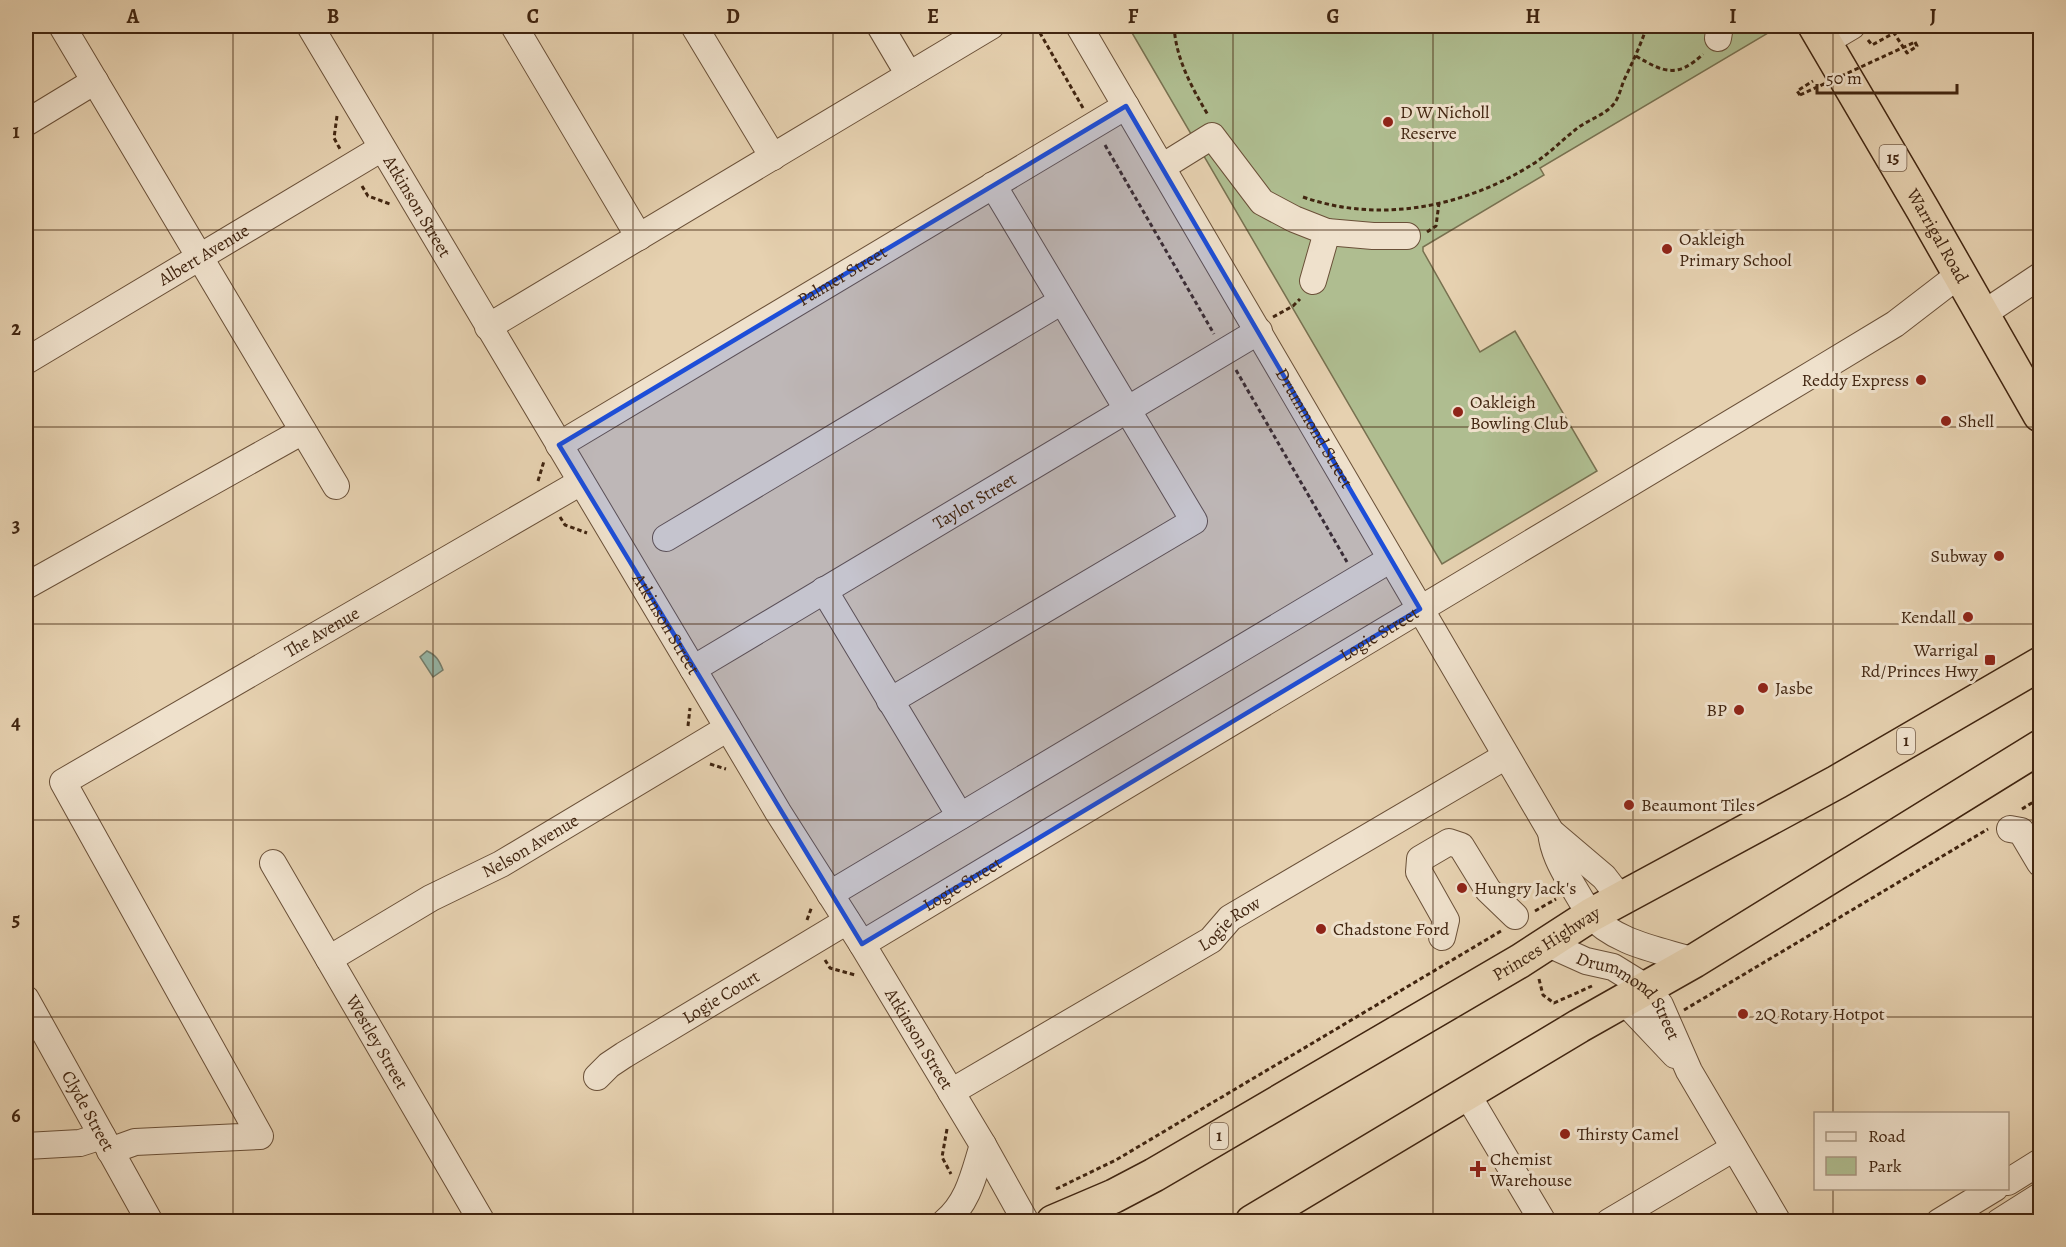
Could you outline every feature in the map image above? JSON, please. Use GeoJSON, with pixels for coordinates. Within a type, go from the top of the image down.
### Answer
{"type":"FeatureCollection","features":[{"type":"Feature","properties":{"kind":"highway","name":"Warrigal Road"},"geometry":{"type":"LineString","coordinates":[[1840,32],[1971,293],[2040,416]]}},
{"type":"Feature","properties":{"kind":"highway","name":"Princes Highway"},"geometry":{"type":"LineString","coordinates":[[1053,1221],[1106,1200],[1143,1181],[1520,961],[1546,943],[1583,902],[1621,899],[1837,782],[2040,664]]}},
{"type":"Feature","properties":{"kind":"highway"},"geometry":{"type":"LineString","coordinates":[[1254,1221],[1694,961],[2040,747]]}},
{"type":"Feature","properties":{"kind":"street"},"geometry":{"type":"LineString","coordinates":[[62,26],[336,486]]}},
{"type":"Feature","properties":{"kind":"street","name":"Atkinson Street"},"geometry":{"type":"LineString","coordinates":[[310,26],[558,445],[728,728],[862,944],[1026,1221]]}},
{"type":"Feature","properties":{"kind":"street"},"geometry":{"type":"LineString","coordinates":[[513,26],[639,237]]}},
{"type":"Feature","properties":{"kind":"street"},"geometry":{"type":"LineString","coordinates":[[694,26],[773,157]]}},
{"type":"Feature","properties":{"kind":"street"},"geometry":{"type":"LineString","coordinates":[[880,26],[909,75]]}},
{"type":"Feature","properties":{"kind":"street"},"geometry":{"type":"LineString","coordinates":[[488,327],[991,26]]}},
{"type":"Feature","properties":{"kind":"street","name":"Drummond Street"},"geometry":{"type":"LineString","coordinates":[[1079,26],[1551,832],[1604,877],[1621,899]]}},
{"type":"Feature","properties":{"kind":"street"},"geometry":{"type":"LineString","coordinates":[[26,123],[95,81]]}},
{"type":"Feature","properties":{"kind":"street","name":"Palmer Street"},"geometry":{"type":"LineString","coordinates":[[558,445],[1126,106]]}},
{"type":"Feature","properties":{"kind":"street"},"geometry":{"type":"LineString","coordinates":[[1162,166],[1212,136],[1262,202],[1327,232],[1407,236]]}},
{"type":"Feature","properties":{"kind":"street","name":"Albert Avenue"},"geometry":{"type":"LineString","coordinates":[[26,361],[382,148]]}},
{"type":"Feature","properties":{"kind":"street"},"geometry":{"type":"LineString","coordinates":[[890,701],[1194,521],[993,185]]}},
{"type":"Feature","properties":{"kind":"street"},"geometry":{"type":"LineString","coordinates":[[1312,281],[1327,232]]}},
{"type":"Feature","properties":{"kind":"street","name":"Logie Street"},"geometry":{"type":"LineString","coordinates":[[862,944],[1895,324],[1971,293],[2040,276]]}},
{"type":"Feature","properties":{"kind":"street"},"geometry":{"type":"LineString","coordinates":[[666,538],[1062,301]]}},
{"type":"Feature","properties":{"kind":"street","name":"Taylor Street"},"geometry":{"type":"LineString","coordinates":[[693,669],[1128,411],[1225,352],[1257,329]]}},
{"type":"Feature","properties":{"kind":"street"},"geometry":{"type":"LineString","coordinates":[[26,586],[303,431]]}},
{"type":"Feature","properties":{"kind":"street","name":"The Avenue"},"geometry":{"type":"LineString","coordinates":[[106,1143],[260,1136],[63,782],[581,482]]}},
{"type":"Feature","properties":{"kind":"street"},"geometry":{"type":"LineString","coordinates":[[830,894],[1391,559]]}},
{"type":"Feature","properties":{"kind":"street"},"geometry":{"type":"LineString","coordinates":[[824,590],[960,816]]}},
{"type":"Feature","properties":{"kind":"street","name":"Nelson Avenue"},"geometry":{"type":"LineString","coordinates":[[329,959],[431,898],[501,864],[728,728]]}},
{"type":"Feature","properties":{"kind":"street","name":"Logie Row"},"geometry":{"type":"LineString","coordinates":[[951,1092],[1211,940],[1230,918],[1506,756]]}},
{"type":"Feature","properties":{"kind":"street"},"geometry":{"type":"LineString","coordinates":[[2005,823],[2021,831],[2040,863]]}},
{"type":"Feature","properties":{"kind":"street","name":"Drummond Street"},"geometry":{"type":"LineString","coordinates":[[1551,832],[1552,847],[1583,902],[1617,936],[1694,961]]}},
{"type":"Feature","properties":{"kind":"street"},"geometry":{"type":"LineString","coordinates":[[1442,938],[1446,920],[1419,872],[1420,858],[1449,842],[1461,846],[1488,890],[1518,919]]}},
{"type":"Feature","properties":{"kind":"street","name":"Westley Street"},"geometry":{"type":"LineString","coordinates":[[273,863],[482,1221]]}},
{"type":"Feature","properties":{"kind":"street","name":"Logie Court"},"geometry":{"type":"LineString","coordinates":[[597,1077],[624,1055],[847,921]]}},
{"type":"Feature","properties":{"kind":"street","name":"Drummond Street"},"geometry":{"type":"LineString","coordinates":[[1546,943],[1586,961],[1613,967],[1689,1071],[1779,1221]]}},
{"type":"Feature","properties":{"kind":"street","name":"Drummond Street"},"geometry":{"type":"LineString","coordinates":[[1635,995],[1660,1005],[1689,1071]]}},
{"type":"Feature","properties":{"kind":"street","name":"Clyde Street"},"geometry":{"type":"LineString","coordinates":[[26,999],[150,1221]]}},
{"type":"Feature","properties":{"kind":"street"},"geometry":{"type":"LineString","coordinates":[[1467,1094],[1544,1221]]}},
{"type":"Feature","properties":{"kind":"street"},"geometry":{"type":"LineString","coordinates":[[26,1146],[106,1143]]}},
{"type":"Feature","properties":{"kind":"street"},"geometry":{"type":"LineString","coordinates":[[945,1221],[965,1199],[983,1145]]}},
{"type":"Feature","properties":{"kind":"street"},"geometry":{"type":"LineString","coordinates":[[1610,1221],[1734,1148]]}},
{"type":"Feature","properties":{"kind":"street"},"geometry":{"type":"LineString","coordinates":[[2009,1181],[2040,1162]]}},
{"type":"Feature","properties":{"kind":"street"},"geometry":{"type":"LineString","coordinates":[[1938,1221],[1992,1190]]}},
{"type":"Feature","properties":{"kind":"street"},"geometry":{"type":"LineString","coordinates":[[1998,1221],[2040,1196]]}},
{"type":"Feature","properties":{"kind":"path"},"geometry":{"type":"LineString","coordinates":[[1036,26],[1357,579]]}},
{"type":"Feature","properties":{"kind":"path"},"geometry":{"type":"LineString","coordinates":[[1174,26],[1175,46],[1182,67],[1211,121]]}},
{"type":"Feature","properties":{"kind":"path"},"geometry":{"type":"LineString","coordinates":[[1301,196],[1325,203],[1370,210],[1392,210],[1470,196],[1503,181],[1534,164],[1577,128],[1605,112],[1615,103],[1647,26]]}},
{"type":"Feature","properties":{"kind":"path"},"geometry":{"type":"LineString","coordinates":[[1636,56],[1652,66],[1672,72],[1692,64],[1719,32]]}},
{"type":"Feature","properties":{"kind":"path"},"geometry":{"type":"LineString","coordinates":[[1813,81],[1797,91],[1800,95],[1916,42],[1917,46],[1907,53],[1894,33],[1872,45],[1840,32]]}},
{"type":"Feature","properties":{"kind":"path"},"geometry":{"type":"LineString","coordinates":[[334,138],[337,110]]}},
{"type":"Feature","properties":{"kind":"path"},"geometry":{"type":"LineString","coordinates":[[1407,236],[1426,232],[1437,226],[1439,203]]}},
{"type":"Feature","properties":{"kind":"path"},"geometry":{"type":"LineString","coordinates":[[1257,329],[1293,306],[1310,288],[1312,281]]}},
{"type":"Feature","properties":{"kind":"path"},"geometry":{"type":"LineString","coordinates":[[1667,1019],[2005,823],[2040,798]]}},
{"type":"Feature","properties":{"kind":"path"},"geometry":{"type":"LineString","coordinates":[[1056,1189],[1116,1160],[1518,919],[1583,902]]}},
{"type":"Feature","properties":{"kind":"highlighted area"},"geometry":{"type":"Polygon","coordinates":[[[1126,106],[1420,609],[862,944],[559,445],[1126,106]]]}},
{"type":"Feature","properties":{"kind":"green space"},"geometry":{"type":"Polygon","coordinates":[[[1128,26],[1780,26],[1540,168],[1544,175],[1423,247],[1423,251],[1480,352],[1515,331],[1597,471],[1442,564],[1128,26]]]}},
{"type":"Feature","properties":{"kind":"shaded area"},"geometry":{"type":"Polygon","coordinates":[[[427,651],[437,658],[443,670],[433,677],[420,657],[427,651]]]}},
{"type":"Feature","properties":{"kind":"place","name":"D W Nicholl Reserve"},"geometry":{"type":"Point","coordinates":[1388,122]}},
{"type":"Feature","properties":{"kind":"place","name":"Oakleigh Primary School"},"geometry":{"type":"Point","coordinates":[1667,249]}},
{"type":"Feature","properties":{"kind":"place","name":"Reddy Express"},"geometry":{"type":"Point","coordinates":[1921,380]}},
{"type":"Feature","properties":{"kind":"place","name":"Oakleigh Bowling Club"},"geometry":{"type":"Point","coordinates":[1458,412]}},
{"type":"Feature","properties":{"kind":"place","name":"Shell"},"geometry":{"type":"Point","coordinates":[1946,421]}},
{"type":"Feature","properties":{"kind":"place","name":"Subway"},"geometry":{"type":"Point","coordinates":[1999,556]}},
{"type":"Feature","properties":{"kind":"place","name":"Kendall"},"geometry":{"type":"Point","coordinates":[1968,617]}},
{"type":"Feature","properties":{"kind":"place","name":"Warrigal Rd/Princes Hwy"},"geometry":{"type":"Point","coordinates":[1990,660]}},
{"type":"Feature","properties":{"kind":"place","name":"Jasbe"},"geometry":{"type":"Point","coordinates":[1763,688]}},
{"type":"Feature","properties":{"kind":"place","name":"BP"},"geometry":{"type":"Point","coordinates":[1739,710]}},
{"type":"Feature","properties":{"kind":"place","name":"Beaumont Tiles"},"geometry":{"type":"Point","coordinates":[1629,805]}},
{"type":"Feature","properties":{"kind":"place","name":"Hungry Jack's"},"geometry":{"type":"Point","coordinates":[1462,888]}},
{"type":"Feature","properties":{"kind":"place","name":"Chadstone Ford"},"geometry":{"type":"Point","coordinates":[1321,929]}},
{"type":"Feature","properties":{"kind":"place","name":"2Q Rotary Hotpot"},"geometry":{"type":"Point","coordinates":[1743,1014]}},
{"type":"Feature","properties":{"kind":"place","name":"Thirsty Camel"},"geometry":{"type":"Point","coordinates":[1565,1134]}},
{"type":"Feature","properties":{"kind":"place","name":"Chemist Warehouse"},"geometry":{"type":"Point","coordinates":[1478,1169]}}]}
